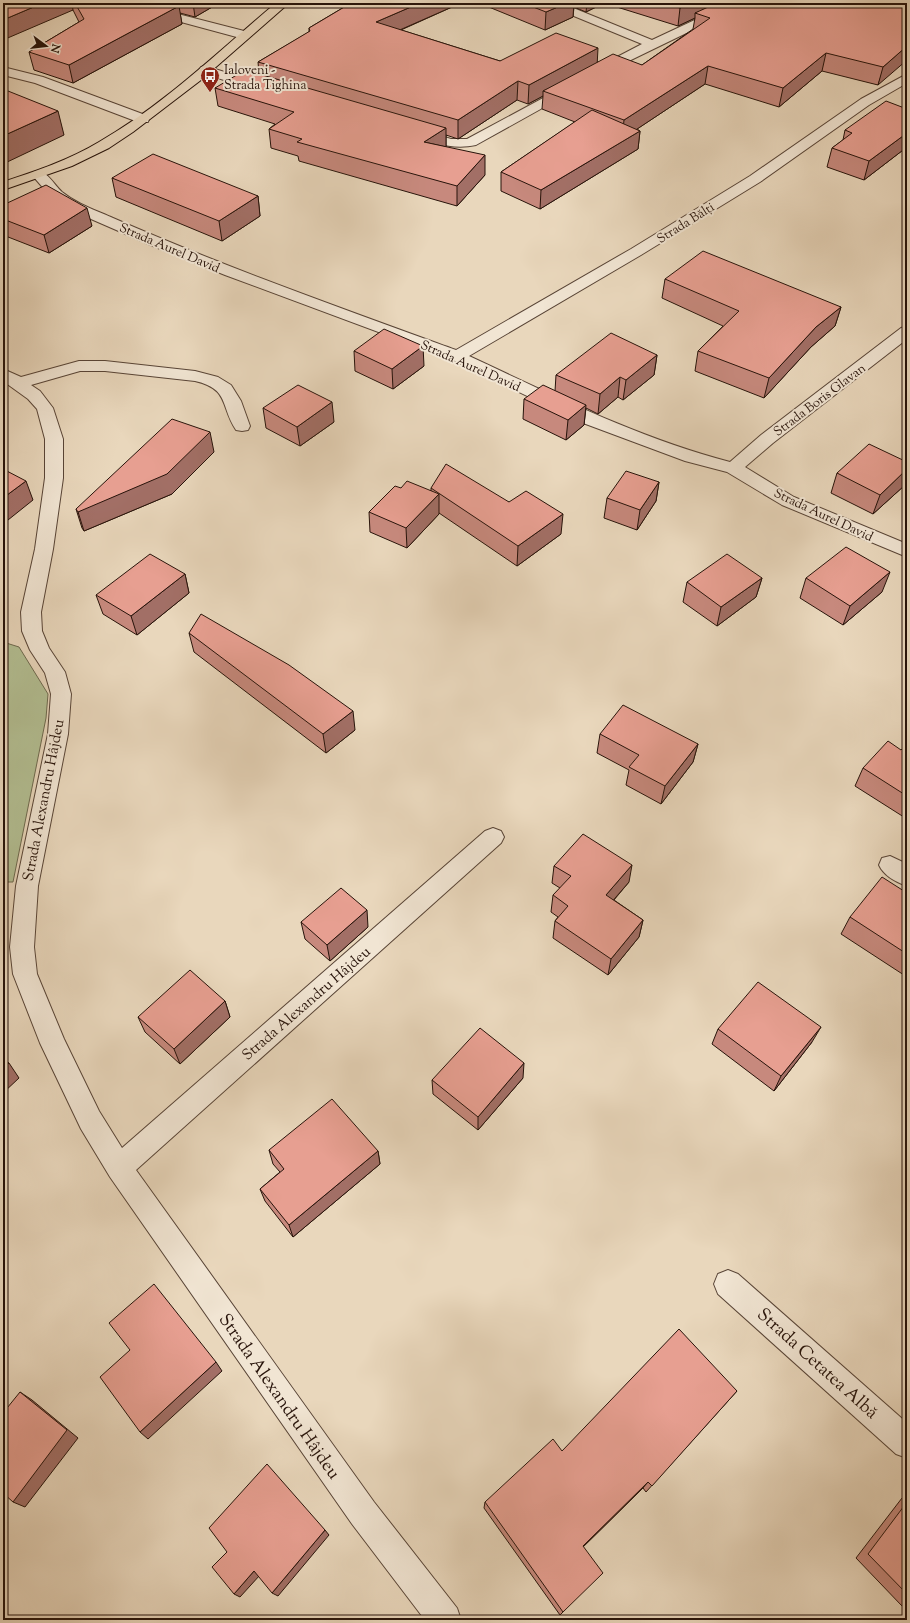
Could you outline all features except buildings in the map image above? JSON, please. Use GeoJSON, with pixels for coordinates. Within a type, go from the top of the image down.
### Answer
{"type":"FeatureCollection","features":[{"type":"Feature","properties":{"kind":"main road"},"geometry":{"type":"LineString","coordinates":[[3,186],[39,175],[77,159],[104,145],[143,119],[205,70],[283,3]]}},
{"type":"Feature","properties":{"kind":"street"},"geometry":{"type":"LineString","coordinates":[[122,3],[244,35]]}},
{"type":"Feature","properties":{"kind":"street"},"geometry":{"type":"LineString","coordinates":[[551,3],[652,44]]}},
{"type":"Feature","properties":{"kind":"street"},"geometry":{"type":"LineString","coordinates":[[407,130],[452,144],[463,145],[471,142],[586,78],[652,44],[740,3]]}},
{"type":"Feature","properties":{"kind":"street"},"geometry":{"type":"LineString","coordinates":[[205,70],[275,91]]}},
{"type":"Feature","properties":{"kind":"street"},"geometry":{"type":"LineString","coordinates":[[3,71],[39,80],[143,119]]}},
{"type":"Feature","properties":{"kind":"street","name":"Strada Bălți"},"geometry":{"type":"LineString","coordinates":[[457,356],[643,248],[755,179],[864,102],[907,78]]}},
{"type":"Feature","properties":{"kind":"street","name":"Strada Aurel David"},"geometry":{"type":"LineString","coordinates":[[39,175],[56,194],[73,206],[158,243],[230,272],[457,356],[589,419],[690,457],[733,468],[788,501],[907,551]]}},
{"type":"Feature","properties":{"kind":"street","name":"Strada Boris Glavan"},"geometry":{"type":"LineString","coordinates":[[733,468],[767,439],[907,331]]}},
{"type":"Feature","properties":{"kind":"street","name":"Strada Alexandru Hâjdeu"},"geometry":{"type":"LineString","coordinates":[[11,378],[79,366],[105,366],[195,376],[212,380],[225,388],[233,401],[242,426]]}},
{"type":"Feature","properties":{"kind":"street","name":"Strada Alexandru Hâjdeu"},"geometry":{"type":"LineString","coordinates":[[11,378],[34,395],[45,408],[54,439],[54,478],[44,549],[30,612],[32,631],[40,650],[55,672],[61,694],[58,734],[27,886],[22,947],[25,974],[53,1043],[90,1120],[119,1168],[362,1513],[445,1620]]}},
{"type":"Feature","properties":{"kind":"street","name":"Strada Alexandru Hâjdeu"},"geometry":{"type":"LineString","coordinates":[[119,1168],[493,837]]}},
{"type":"Feature","properties":{"kind":"street","name":"Strada Cetatea Albă"},"geometry":{"type":"LineString","coordinates":[[728,1284],[907,1443]]}},
{"type":"Feature","properties":{"kind":"green space"},"geometry":{"type":"Polygon","coordinates":[[[3,642],[19,647],[48,694],[46,718],[13,882],[4,882],[3,884],[3,642]]]}},
{"type":"Feature","properties":{"kind":"place","name":"Ialoveni - Strada Tighina"},"geometry":{"type":"Point","coordinates":[210,93]}}]}
